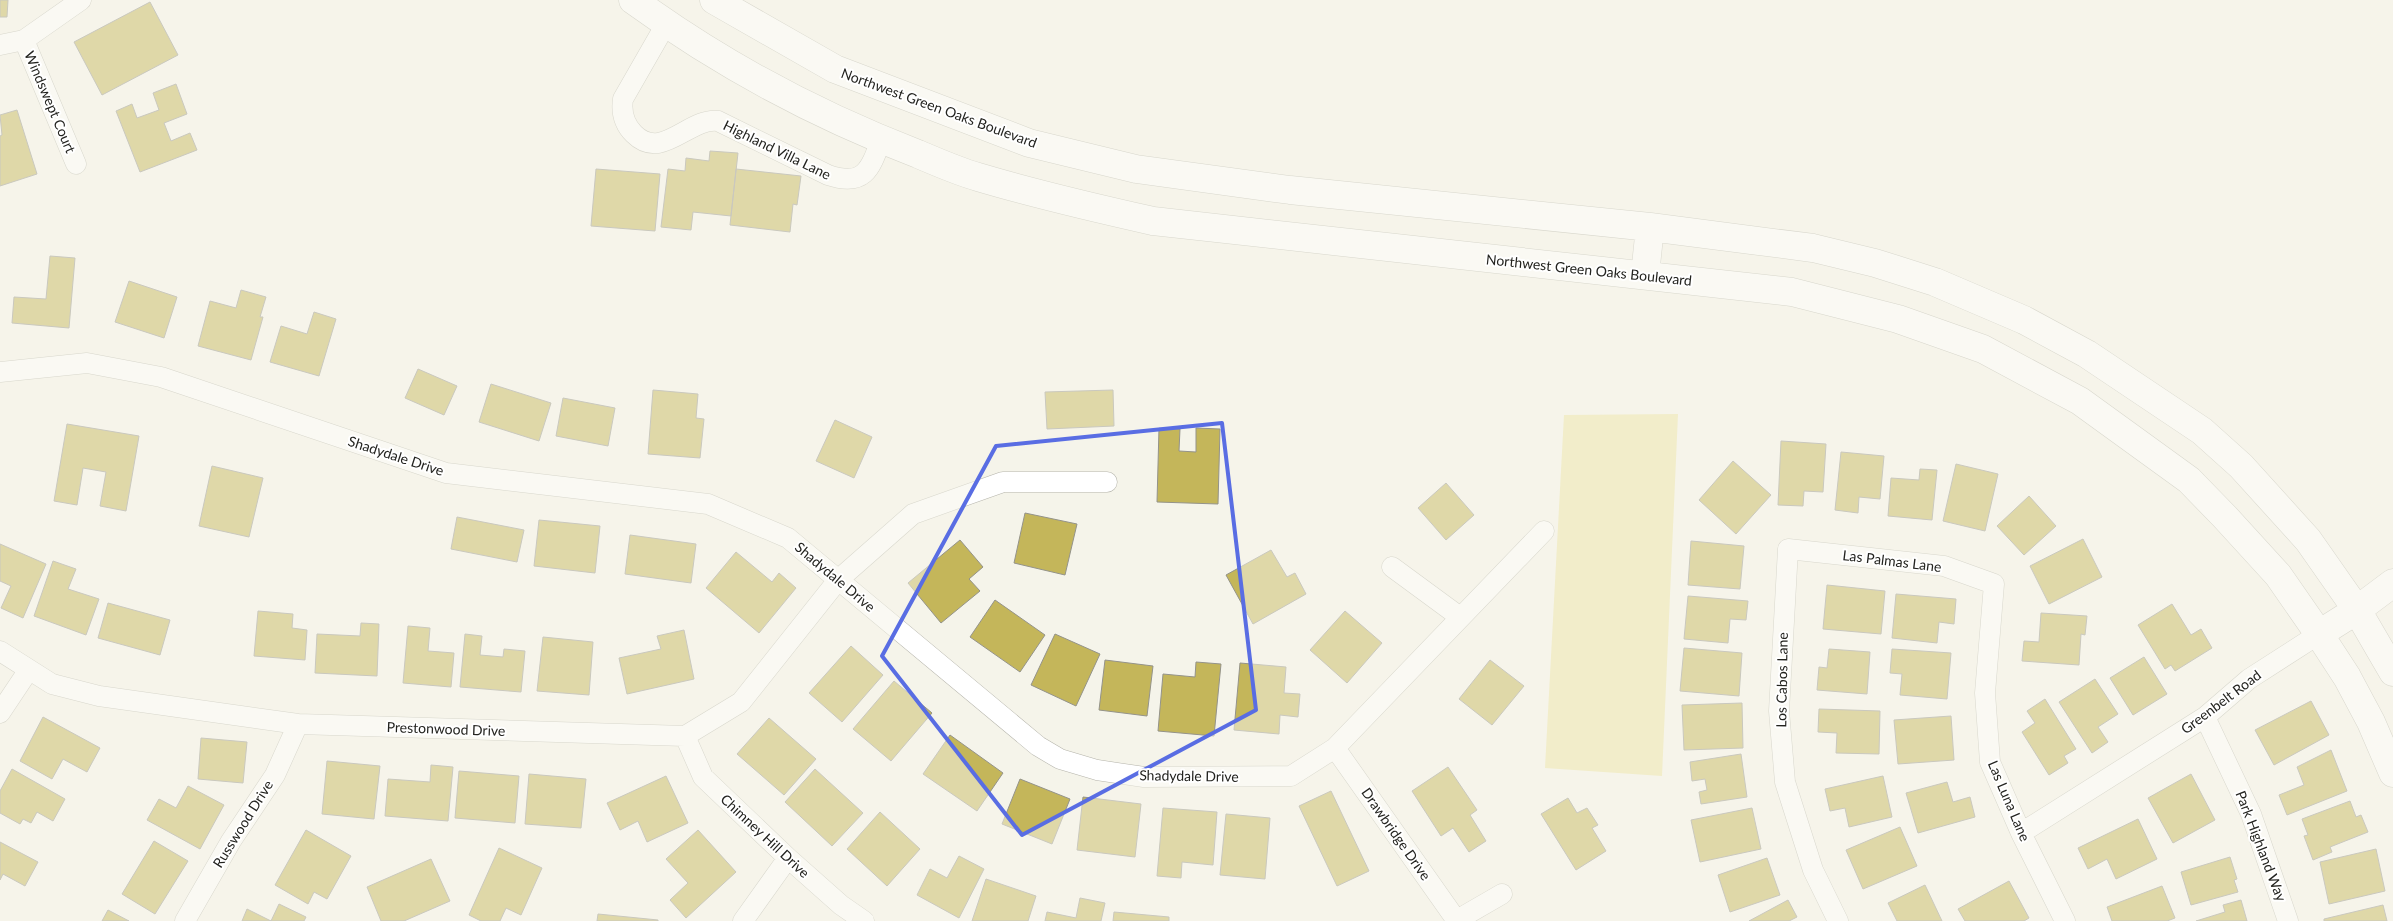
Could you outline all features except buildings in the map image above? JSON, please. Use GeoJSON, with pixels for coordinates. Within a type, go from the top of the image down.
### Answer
{"type":"FeatureCollection","features":[{"type":"Feature","properties":{"kind":"main road","name":"Northwest Green Oaks Boulevard"},"geometry":{"type":"LineString","coordinates":[[633,0],[666,24],[739,70],[808,107],[881,140],[976,176],[1083,205],[1153,221],[1792,292],[1898,319],[1984,349],[2080,402],[2189,480],[2278,575],[2351,684],[2371,722],[2393,773]]}},
{"type":"Feature","properties":{"kind":"main road","name":"Northwest Green Oaks Boulevard"},"geometry":{"type":"LineString","coordinates":[[714,0],[835,69],[1029,143],[1136,169],[1280,189],[1650,226],[1813,248],[1875,263],[1944,286],[2024,320],[2079,350],[2202,431],[2241,466],[2308,540],[2357,610],[2393,672]]}},
{"type":"Feature","properties":{"kind":"main road"},"geometry":{"type":"LineString","coordinates":[[1645,275],[1650,226]]}},
{"type":"Feature","properties":{"kind":"main road","name":"Greenbelt Road"},"geometry":{"type":"LineString","coordinates":[[2319,634],[2357,610],[2393,583]]}},
{"type":"Feature","properties":{"kind":"street"},"geometry":{"type":"LineString","coordinates":[[0,45],[24,40],[81,0]]}},
{"type":"Feature","properties":{"kind":"street","name":"Highland Villa Lane"},"geometry":{"type":"LineString","coordinates":[[666,24],[624,96],[622,108],[626,124],[641,140],[665,142],[701,122],[718,121],[838,178],[856,178],[870,168],[881,140]]}},
{"type":"Feature","properties":{"kind":"street","name":"Windswept Court"},"geometry":{"type":"LineString","coordinates":[[24,40],[76,164]]}},
{"type":"Feature","properties":{"kind":"street","name":"Shadydale Drive"},"geometry":{"type":"LineString","coordinates":[[0,372],[87,362],[162,377],[446,473],[708,504],[788,538],[1038,746],[1060,759],[1096,770],[1144,777],[1291,776],[1335,748],[1544,531]]}},
{"type":"Feature","properties":{"kind":"street"},"geometry":{"type":"LineString","coordinates":[[685,736],[741,702],[838,580],[913,514],[1003,482],[1107,482]]}},
{"type":"Feature","properties":{"kind":"street","name":"Las Palmas Lane"},"geometry":{"type":"LineString","coordinates":[[1788,549],[1944,566],[1994,584]]}},
{"type":"Feature","properties":{"kind":"street","name":"Los Cabos Lane"},"geometry":{"type":"LineString","coordinates":[[1788,549],[1779,710],[1785,782],[1813,870],[1838,921]]}},
{"type":"Feature","properties":{"kind":"street"},"geometry":{"type":"LineString","coordinates":[[1392,567],[1460,617]]}},
{"type":"Feature","properties":{"kind":"street","name":"Las Luna Lane"},"geometry":{"type":"LineString","coordinates":[[1994,584],[1986,692],[1990,762],[2021,833],[2065,921]]}},
{"type":"Feature","properties":{"kind":"street","name":"Greenbelt Road"},"geometry":{"type":"LineString","coordinates":[[2021,833],[2205,717],[2249,679],[2319,634]]}},
{"type":"Feature","properties":{"kind":"street","name":"Prestonwood Drive"},"geometry":{"type":"LineString","coordinates":[[0,652],[28,671],[52,684],[99,696],[298,724],[685,736]]}},
{"type":"Feature","properties":{"kind":"street"},"geometry":{"type":"LineString","coordinates":[[0,713],[28,671]]}},
{"type":"Feature","properties":{"kind":"street","name":"Park Highland Way"},"geometry":{"type":"LineString","coordinates":[[2205,717],[2251,814],[2288,921]]}},
{"type":"Feature","properties":{"kind":"street","name":"Russwood Drive"},"geometry":{"type":"LineString","coordinates":[[185,921],[230,841],[274,774],[298,724]]}},
{"type":"Feature","properties":{"kind":"street","name":"Chimney Hill Drive"},"geometry":{"type":"LineString","coordinates":[[685,736],[703,778],[788,858],[841,905],[864,921]]}},
{"type":"Feature","properties":{"kind":"street","name":"Drawbridge Drive"},"geometry":{"type":"LineString","coordinates":[[1335,748],[1457,920],[1502,894]]}},
{"type":"Feature","properties":{"kind":"street"},"geometry":{"type":"LineString","coordinates":[[743,921],[788,858]]}},
{"type":"Feature","properties":{"kind":"highlighted area"},"geometry":{"type":"Polygon","coordinates":[[[1222,423],[1256,710],[1022,835],[882,656],[996,446],[1222,423]]]}},
{"type":"Feature","properties":{"kind":"shaded area"},"geometry":{"type":"Polygon","coordinates":[[[1678,414],[1662,776],[1545,768],[1564,415],[1678,414]]]}}]}
